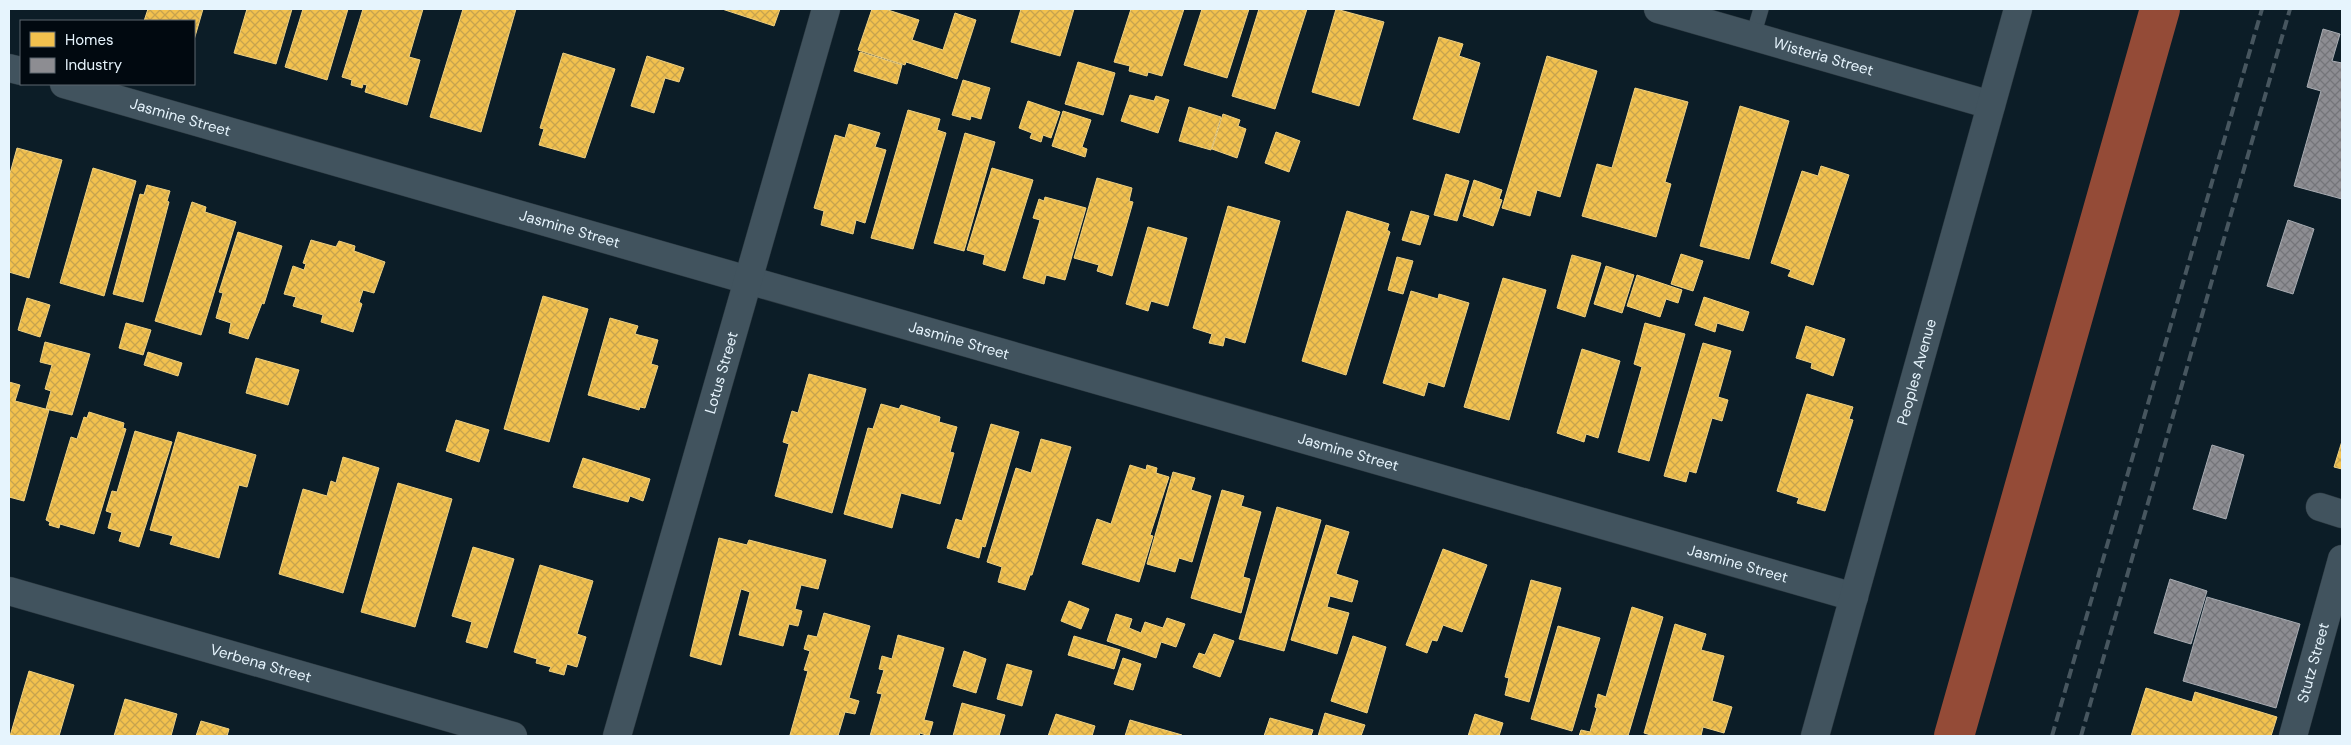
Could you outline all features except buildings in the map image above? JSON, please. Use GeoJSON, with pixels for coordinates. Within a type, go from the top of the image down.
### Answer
{"type":"FeatureCollection","features":[{"type":"Feature","properties":{"kind":"street","name":"Lotus Street"},"geometry":{"type":"LineString","coordinates":[[616,736],[826,9]]}},
{"type":"Feature","properties":{"kind":"street","name":"Wisteria Street"},"geometry":{"type":"LineString","coordinates":[[1658,9],[1991,105]]}},
{"type":"Feature","properties":{"kind":"street","name":"Peoples Avenue"},"geometry":{"type":"LineString","coordinates":[[1815,736],[2018,9]]}},
{"type":"Feature","properties":{"kind":"street","name":"Jasmine Street"},"geometry":{"type":"LineString","coordinates":[[67,85],[1854,597]]}},
{"type":"Feature","properties":{"kind":"street","name":"Stutz Street"},"geometry":{"type":"LineString","coordinates":[[2293,736],[2342,559]]}},
{"type":"Feature","properties":{"kind":"street","name":"Verbena Street"},"geometry":{"type":"LineString","coordinates":[[9,591],[513,736]]}},
{"type":"Feature","properties":{"kind":"lane"},"geometry":{"type":"LineString","coordinates":[[1753,36],[1761,9]]}},
{"type":"Feature","properties":{"kind":"waterway"},"geometry":{"type":"LineString","coordinates":[[1954,736],[2160,9]]}},
{"type":"Feature","properties":{"kind":"railway"},"geometry":{"type":"LineString","coordinates":[[2052,736],[2262,9]]}},
{"type":"Feature","properties":{"kind":"railway"},"geometry":{"type":"LineString","coordinates":[[2081,736],[2290,9]]}}]}
